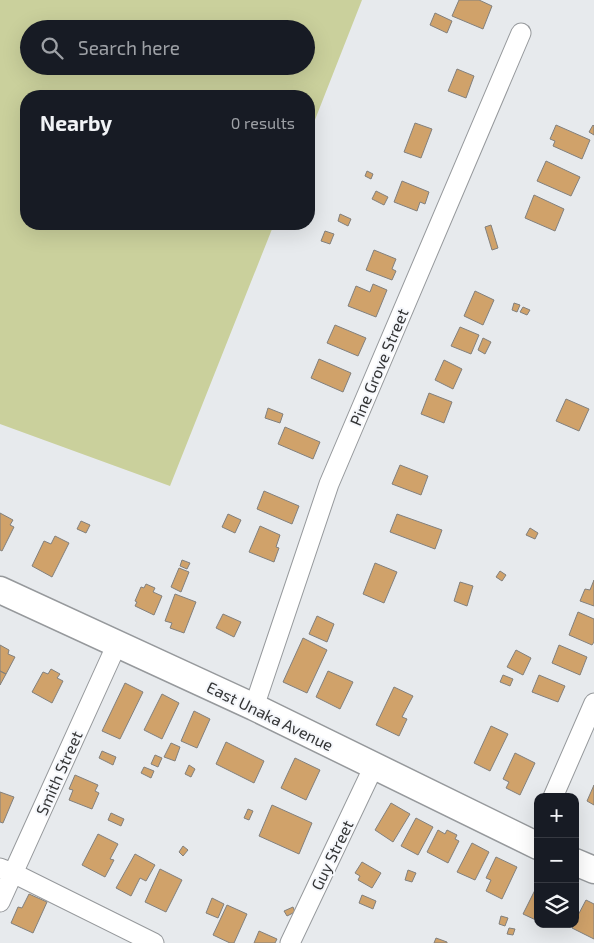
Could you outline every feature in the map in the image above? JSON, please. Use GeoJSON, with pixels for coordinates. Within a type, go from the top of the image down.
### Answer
{"type":"FeatureCollection","features":[{"type":"Feature","properties":{"kind":"main road","name":"East Unaka Avenue"},"geometry":{"type":"LineString","coordinates":[[0,590],[534,839]]}},
{"type":"Feature","properties":{"kind":"main road"},"geometry":{"type":"LineString","coordinates":[[579,864],[594,870]]}},
{"type":"Feature","properties":{"kind":"street","name":"Pine Grove Street"},"geometry":{"type":"LineString","coordinates":[[254,707],[329,484],[521,33]]}},
{"type":"Feature","properties":{"kind":"street","name":"Smith Street"},"geometry":{"type":"LineString","coordinates":[[0,902],[7,870],[117,644]]}},
{"type":"Feature","properties":{"kind":"street"},"geometry":{"type":"LineString","coordinates":[[555,793],[594,703]]}},
{"type":"Feature","properties":{"kind":"street","name":"Guy Street"},"geometry":{"type":"LineString","coordinates":[[290,943],[374,766]]}},
{"type":"Feature","properties":{"kind":"street"},"geometry":{"type":"LineString","coordinates":[[7,870],[154,943]]}},
{"type":"Feature","properties":{"kind":"green space"},"geometry":{"type":"Polygon","coordinates":[[[0,0],[362,0],[315,120],[315,90],[20,90],[20,230],[272,230],[170,486],[0,424],[0,0]]]}},
{"type":"Feature","properties":{"kind":"building"},"geometry":{"type":"Polygon","coordinates":[[[459,0],[479,0],[492,6],[483,29],[452,16],[459,0]]]}},
{"type":"Feature","properties":{"kind":"building"},"geometry":{"type":"Polygon","coordinates":[[[435,13],[452,21],[447,33],[430,25],[435,13]]]}},
{"type":"Feature","properties":{"kind":"building"},"geometry":{"type":"Polygon","coordinates":[[[457,69],[474,76],[466,98],[448,91],[457,69]]]}},
{"type":"Feature","properties":{"kind":"building"},"geometry":{"type":"Polygon","coordinates":[[[415,123],[432,129],[421,158],[404,152],[415,123]]]}},
{"type":"Feature","properties":{"kind":"building"},"geometry":{"type":"Polygon","coordinates":[[[556,125],[590,140],[582,159],[553,146],[555,141],[550,139],[556,125]]]}},
{"type":"Feature","properties":{"kind":"building"},"geometry":{"type":"Polygon","coordinates":[[[594,126],[594,135],[589,132],[594,126]]]}},
{"type":"Feature","properties":{"kind":"building"},"geometry":{"type":"Polygon","coordinates":[[[546,161],[580,177],[571,196],[537,181],[546,161]]]}},
{"type":"Feature","properties":{"kind":"building"},"geometry":{"type":"Polygon","coordinates":[[[367,171],[373,174],[371,179],[365,176],[367,171]]]}},
{"type":"Feature","properties":{"kind":"building"},"geometry":{"type":"Polygon","coordinates":[[[402,181],[429,192],[425,204],[420,202],[417,211],[394,202],[402,181]]]}},
{"type":"Feature","properties":{"kind":"building"},"geometry":{"type":"Polygon","coordinates":[[[376,191],[388,197],[384,205],[372,199],[376,191]]]}},
{"type":"Feature","properties":{"kind":"building"},"geometry":{"type":"Polygon","coordinates":[[[534,195],[564,209],[555,231],[525,218],[534,195]]]}},
{"type":"Feature","properties":{"kind":"building"},"geometry":{"type":"Polygon","coordinates":[[[340,214],[351,219],[348,226],[338,221],[340,214]]]}},
{"type":"Feature","properties":{"kind":"building"},"geometry":{"type":"Polygon","coordinates":[[[491,225],[498,248],[492,250],[485,227],[491,225]]]}},
{"type":"Feature","properties":{"kind":"building"},"geometry":{"type":"Polygon","coordinates":[[[325,231],[334,234],[330,244],[321,241],[325,231]]]}},
{"type":"Feature","properties":{"kind":"building"},"geometry":{"type":"Polygon","coordinates":[[[374,250],[396,259],[392,269],[396,271],[392,280],[366,270],[374,250]]]}},
{"type":"Feature","properties":{"kind":"building"},"geometry":{"type":"Polygon","coordinates":[[[373,284],[387,290],[376,317],[348,306],[356,286],[370,292],[373,284]]]}},
{"type":"Feature","properties":{"kind":"building"},"geometry":{"type":"Polygon","coordinates":[[[475,291],[494,300],[483,325],[464,316],[475,291]]]}},
{"type":"Feature","properties":{"kind":"building"},"geometry":{"type":"Polygon","coordinates":[[[514,303],[520,305],[517,312],[512,310],[514,303]]]}},
{"type":"Feature","properties":{"kind":"building"},"geometry":{"type":"Polygon","coordinates":[[[523,307],[530,310],[527,315],[520,312],[523,307]]]}},
{"type":"Feature","properties":{"kind":"building"},"geometry":{"type":"Polygon","coordinates":[[[335,325],[366,338],[358,356],[327,343],[335,325]]]}},
{"type":"Feature","properties":{"kind":"building"},"geometry":{"type":"Polygon","coordinates":[[[460,327],[479,335],[471,354],[451,346],[460,327]]]}},
{"type":"Feature","properties":{"kind":"building"},"geometry":{"type":"Polygon","coordinates":[[[483,338],[491,342],[485,354],[478,350],[483,338]]]}},
{"type":"Feature","properties":{"kind":"building"},"geometry":{"type":"Polygon","coordinates":[[[319,359],[351,373],[343,392],[311,378],[319,359]]]}},
{"type":"Feature","properties":{"kind":"building"},"geometry":{"type":"Polygon","coordinates":[[[444,360],[462,369],[453,389],[435,380],[444,360]]]}},
{"type":"Feature","properties":{"kind":"building"},"geometry":{"type":"Polygon","coordinates":[[[429,393],[452,402],[444,423],[421,414],[429,393]]]}},
{"type":"Feature","properties":{"kind":"building"},"geometry":{"type":"Polygon","coordinates":[[[566,399],[589,409],[579,431],[556,421],[566,399]]]}},
{"type":"Feature","properties":{"kind":"building"},"geometry":{"type":"Polygon","coordinates":[[[268,408],[283,414],[280,423],[265,418],[268,408]]]}},
{"type":"Feature","properties":{"kind":"building"},"geometry":{"type":"Polygon","coordinates":[[[285,427],[320,442],[313,459],[278,444],[285,427]]]}},
{"type":"Feature","properties":{"kind":"building"},"geometry":{"type":"Polygon","coordinates":[[[400,465],[428,476],[421,495],[392,484],[400,465]]]}},
{"type":"Feature","properties":{"kind":"building"},"geometry":{"type":"Polygon","coordinates":[[[264,491],[299,506],[292,524],[257,509],[264,491]]]}},
{"type":"Feature","properties":{"kind":"building"},"geometry":{"type":"Polygon","coordinates":[[[0,513],[13,520],[10,525],[14,527],[2,551],[0,550],[0,513]]]}},
{"type":"Feature","properties":{"kind":"building"},"geometry":{"type":"Polygon","coordinates":[[[228,514],[241,520],[235,533],[222,527],[228,514]]]}},
{"type":"Feature","properties":{"kind":"building"},"geometry":{"type":"Polygon","coordinates":[[[397,514],[442,530],[435,549],[390,532],[397,514]]]}},
{"type":"Feature","properties":{"kind":"building"},"geometry":{"type":"Polygon","coordinates":[[[81,521],[90,525],[86,533],[77,529],[81,521]]]}},
{"type":"Feature","properties":{"kind":"building"},"geometry":{"type":"Polygon","coordinates":[[[260,526],[280,535],[276,547],[279,548],[274,562],[249,552],[260,526]]]}},
{"type":"Feature","properties":{"kind":"building"},"geometry":{"type":"Polygon","coordinates":[[[530,528],[538,533],[535,539],[526,535],[530,528]]]}},
{"type":"Feature","properties":{"kind":"building"},"geometry":{"type":"Polygon","coordinates":[[[55,536],[69,543],[52,577],[32,566],[44,541],[51,544],[55,536]]]}},
{"type":"Feature","properties":{"kind":"building"},"geometry":{"type":"Polygon","coordinates":[[[182,560],[190,563],[187,569],[180,566],[182,560]]]}},
{"type":"Feature","properties":{"kind":"building"},"geometry":{"type":"Polygon","coordinates":[[[375,563],[397,572],[384,603],[363,594],[375,563]]]}},
{"type":"Feature","properties":{"kind":"building"},"geometry":{"type":"Polygon","coordinates":[[[179,568],[189,572],[181,592],[171,587],[179,568]]]}},
{"type":"Feature","properties":{"kind":"building"},"geometry":{"type":"Polygon","coordinates":[[[500,571],[506,575],[502,581],[496,577],[500,571]]]}},
{"type":"Feature","properties":{"kind":"building"},"geometry":{"type":"Polygon","coordinates":[[[594,580],[594,606],[580,601],[585,589],[590,590],[594,580]]]}},
{"type":"Feature","properties":{"kind":"building"},"geometry":{"type":"Polygon","coordinates":[[[460,582],[473,586],[467,606],[454,601],[460,582]]]}},
{"type":"Feature","properties":{"kind":"building"},"geometry":{"type":"Polygon","coordinates":[[[146,584],[155,588],[153,592],[162,596],[154,615],[135,606],[137,602],[135,601],[141,587],[144,588],[146,584]]]}},
{"type":"Feature","properties":{"kind":"building"},"geometry":{"type":"Polygon","coordinates":[[[175,594],[196,602],[184,633],[170,628],[172,623],[165,621],[175,594]]]}},
{"type":"Feature","properties":{"kind":"building"},"geometry":{"type":"Polygon","coordinates":[[[578,612],[594,619],[594,642],[592,645],[569,635],[578,612]]]}},
{"type":"Feature","properties":{"kind":"building"},"geometry":{"type":"Polygon","coordinates":[[[223,614],[241,622],[234,637],[216,628],[223,614]]]}},
{"type":"Feature","properties":{"kind":"building"},"geometry":{"type":"Polygon","coordinates":[[[317,616],[334,624],[327,642],[309,634],[317,616]]]}},
{"type":"Feature","properties":{"kind":"building"},"geometry":{"type":"Polygon","coordinates":[[[303,638],[327,650],[307,693],[283,682],[303,638]]]}},
{"type":"Feature","properties":{"kind":"building"},"geometry":{"type":"Polygon","coordinates":[[[0,645],[9,650],[8,654],[15,657],[6,674],[0,671],[0,645]]]}},
{"type":"Feature","properties":{"kind":"building"},"geometry":{"type":"Polygon","coordinates":[[[559,645],[587,657],[580,675],[552,663],[559,645]]]}},
{"type":"Feature","properties":{"kind":"building"},"geometry":{"type":"Polygon","coordinates":[[[516,650],[531,658],[523,675],[507,667],[516,650]]]}},
{"type":"Feature","properties":{"kind":"building"},"geometry":{"type":"Polygon","coordinates":[[[51,669],[60,674],[57,678],[63,681],[52,703],[32,692],[43,672],[48,674],[51,669]]]}},
{"type":"Feature","properties":{"kind":"building"},"geometry":{"type":"Polygon","coordinates":[[[0,671],[6,674],[0,685],[0,671]]]}},
{"type":"Feature","properties":{"kind":"building"},"geometry":{"type":"Polygon","coordinates":[[[328,671],[353,682],[340,709],[316,697],[328,671]]]}},
{"type":"Feature","properties":{"kind":"building"},"geometry":{"type":"Polygon","coordinates":[[[503,675],[513,679],[510,686],[500,682],[503,675]]]}},
{"type":"Feature","properties":{"kind":"building"},"geometry":{"type":"Polygon","coordinates":[[[539,675],[565,686],[558,702],[532,692],[539,675]]]}},
{"type":"Feature","properties":{"kind":"building"},"geometry":{"type":"Polygon","coordinates":[[[125,683],[143,692],[120,739],[102,731],[125,683]]]}},
{"type":"Feature","properties":{"kind":"building"},"geometry":{"type":"Polygon","coordinates":[[[394,687],[413,696],[402,717],[407,719],[399,736],[376,725],[394,687]]]}},
{"type":"Feature","properties":{"kind":"building"},"geometry":{"type":"Polygon","coordinates":[[[162,694],[179,703],[162,739],[144,730],[162,694]]]}},
{"type":"Feature","properties":{"kind":"building"},"geometry":{"type":"Polygon","coordinates":[[[194,711],[210,719],[197,748],[181,741],[194,711]]]}},
{"type":"Feature","properties":{"kind":"building"},"geometry":{"type":"Polygon","coordinates":[[[491,726],[508,734],[490,771],[474,763],[491,726]]]}},
{"type":"Feature","properties":{"kind":"building"},"geometry":{"type":"Polygon","coordinates":[[[226,742],[264,761],[254,783],[216,764],[226,742]]]}},
{"type":"Feature","properties":{"kind":"building"},"geometry":{"type":"Polygon","coordinates":[[[171,743],[180,747],[175,761],[164,757],[171,743]]]}},
{"type":"Feature","properties":{"kind":"building"},"geometry":{"type":"Polygon","coordinates":[[[102,751],[116,757],[113,765],[99,758],[102,751]]]}},
{"type":"Feature","properties":{"kind":"building"},"geometry":{"type":"Polygon","coordinates":[[[515,753],[535,763],[520,795],[506,788],[509,782],[503,779],[515,753]]]}},
{"type":"Feature","properties":{"kind":"building"},"geometry":{"type":"Polygon","coordinates":[[[155,755],[162,758],[158,767],[151,764],[155,755]]]}},
{"type":"Feature","properties":{"kind":"building"},"geometry":{"type":"Polygon","coordinates":[[[295,758],[320,770],[306,800],[281,788],[295,758]]]}},
{"type":"Feature","properties":{"kind":"building"},"geometry":{"type":"Polygon","coordinates":[[[189,765],[195,769],[191,777],[185,774],[189,765]]]}},
{"type":"Feature","properties":{"kind":"building"},"geometry":{"type":"Polygon","coordinates":[[[144,767],[154,771],[151,778],[141,773],[144,767]]]}},
{"type":"Feature","properties":{"kind":"building"},"geometry":{"type":"Polygon","coordinates":[[[75,775],[98,785],[95,791],[99,793],[92,809],[69,800],[73,790],[69,789],[75,775]]]}},
{"type":"Feature","properties":{"kind":"building"},"geometry":{"type":"Polygon","coordinates":[[[594,785],[594,805],[587,801],[594,785]]]}},
{"type":"Feature","properties":{"kind":"building"},"geometry":{"type":"Polygon","coordinates":[[[0,792],[14,797],[3,823],[0,822],[0,792]]]}},
{"type":"Feature","properties":{"kind":"building"},"geometry":{"type":"Polygon","coordinates":[[[391,803],[410,814],[393,842],[375,830],[391,803]]]}},
{"type":"Feature","properties":{"kind":"building"},"geometry":{"type":"Polygon","coordinates":[[[272,805],[312,823],[299,854],[259,836],[272,805]]]}},
{"type":"Feature","properties":{"kind":"building"},"geometry":{"type":"Polygon","coordinates":[[[248,809],[253,811],[249,820],[244,818],[248,809]]]}},
{"type":"Feature","properties":{"kind":"building"},"geometry":{"type":"Polygon","coordinates":[[[111,813],[124,819],[121,826],[108,820],[111,813]]]}},
{"type":"Feature","properties":{"kind":"building"},"geometry":{"type":"Polygon","coordinates":[[[416,818],[433,827],[418,855],[401,846],[416,818]]]}},
{"type":"Feature","properties":{"kind":"building"},"geometry":{"type":"Polygon","coordinates":[[[438,830],[445,834],[447,830],[457,835],[455,839],[459,841],[448,863],[427,852],[438,830]]]}},
{"type":"Feature","properties":{"kind":"building"},"geometry":{"type":"Polygon","coordinates":[[[98,834],[118,844],[110,859],[114,860],[105,877],[82,865],[98,834]]]}},
{"type":"Feature","properties":{"kind":"building"},"geometry":{"type":"Polygon","coordinates":[[[472,843],[489,852],[475,880],[457,872],[472,843]]]}},
{"type":"Feature","properties":{"kind":"building"},"geometry":{"type":"Polygon","coordinates":[[[183,846],[188,850],[183,856],[179,852],[183,846]]]}},
{"type":"Feature","properties":{"kind":"building"},"geometry":{"type":"Polygon","coordinates":[[[135,854],[155,865],[146,881],[140,878],[131,896],[116,888],[135,854]]]}},
{"type":"Feature","properties":{"kind":"building"},"geometry":{"type":"Polygon","coordinates":[[[496,857],[517,867],[502,899],[486,891],[491,880],[486,878],[496,857]]]}},
{"type":"Feature","properties":{"kind":"building"},"geometry":{"type":"Polygon","coordinates":[[[362,862],[381,873],[372,888],[358,880],[360,876],[355,873],[362,862]]]}},
{"type":"Feature","properties":{"kind":"building"},"geometry":{"type":"Polygon","coordinates":[[[160,869],[182,880],[166,912],[145,902],[160,869]]]}},
{"type":"Feature","properties":{"kind":"building"},"geometry":{"type":"Polygon","coordinates":[[[408,870],[416,873],[412,882],[405,880],[408,870]]]}},
{"type":"Feature","properties":{"kind":"building"},"geometry":{"type":"Polygon","coordinates":[[[534,892],[534,919],[523,914],[534,892]]]}},
{"type":"Feature","properties":{"kind":"building"},"geometry":{"type":"Polygon","coordinates":[[[29,894],[47,902],[33,933],[11,923],[18,907],[22,908],[29,894]]]}},
{"type":"Feature","properties":{"kind":"building"},"geometry":{"type":"Polygon","coordinates":[[[362,895],[376,901],[373,909],[359,903],[362,895]]]}},
{"type":"Feature","properties":{"kind":"building"},"geometry":{"type":"Polygon","coordinates":[[[212,898],[224,904],[218,918],[206,913],[212,898]]]}},
{"type":"Feature","properties":{"kind":"building"},"geometry":{"type":"Polygon","coordinates":[[[586,900],[594,904],[594,939],[572,928],[579,928],[579,913],[586,900]]]}},
{"type":"Feature","properties":{"kind":"building"},"geometry":{"type":"Polygon","coordinates":[[[227,905],[247,914],[234,943],[213,935],[227,905]]]}},
{"type":"Feature","properties":{"kind":"building"},"geometry":{"type":"Polygon","coordinates":[[[293,907],[295,912],[287,916],[284,911],[293,907]]]}},
{"type":"Feature","properties":{"kind":"building"},"geometry":{"type":"Polygon","coordinates":[[[501,916],[508,918],[505,926],[499,924],[501,916]]]}},
{"type":"Feature","properties":{"kind":"building"},"geometry":{"type":"Polygon","coordinates":[[[509,928],[515,929],[513,935],[507,934],[509,928]]]}},
{"type":"Feature","properties":{"kind":"building"},"geometry":{"type":"Polygon","coordinates":[[[259,931],[277,939],[275,943],[254,943],[259,931]]]}},
{"type":"Feature","properties":{"kind":"building"},"geometry":{"type":"Polygon","coordinates":[[[436,938],[447,942],[447,943],[434,943],[436,938]]]}}]}
